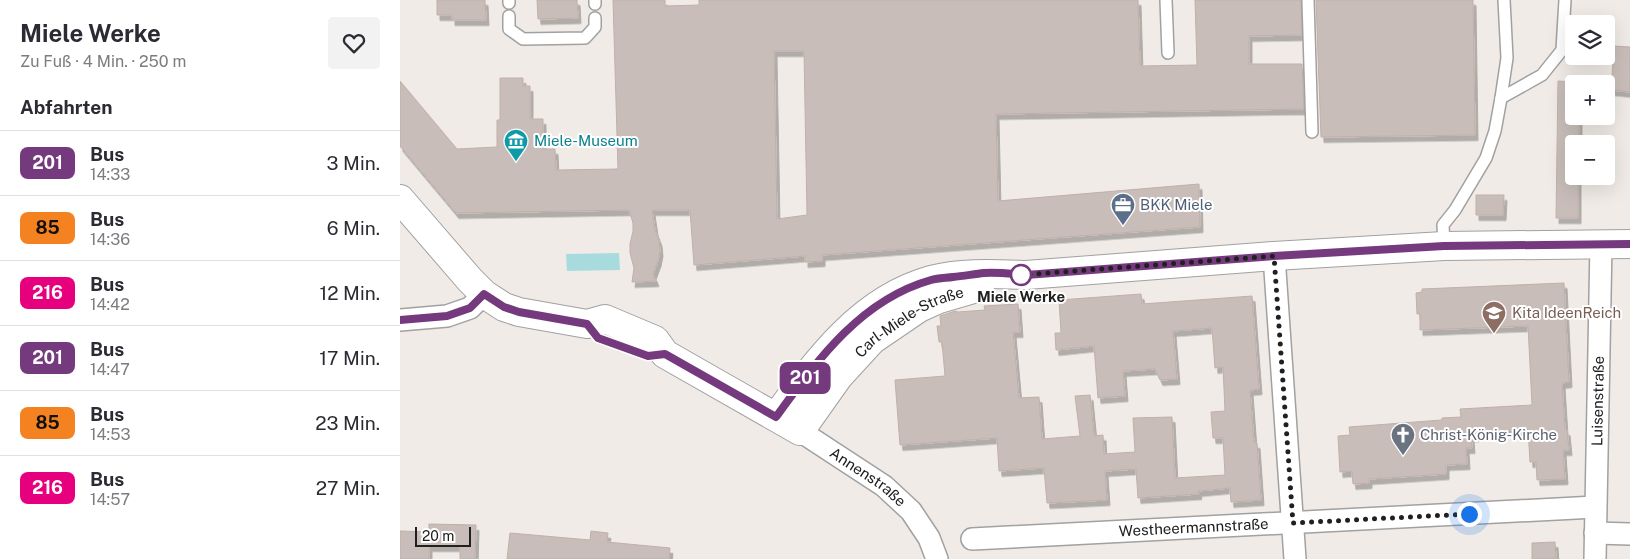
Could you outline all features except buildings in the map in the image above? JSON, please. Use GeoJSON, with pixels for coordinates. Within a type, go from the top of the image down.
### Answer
{"type":"FeatureCollection","features":[{"type":"Feature","properties":{"kind":"street"},"geometry":{"type":"LineString","coordinates":[[400,199],[484,294],[504,307],[519,312],[587,324],[605,319],[623,326],[655,340],[665,354],[776,417]]}},
{"type":"Feature","properties":{"kind":"street","name":"Luisenstraße"},"geometry":{"type":"LineString","coordinates":[[1595,559],[1601,244]]}},
{"type":"Feature","properties":{"kind":"street","name":"Carl-Miele-Straße"},"geometry":{"type":"LineString","coordinates":[[776,417],[816,364],[843,333],[884,301],[909,287],[933,280],[985,273],[1026,275],[1274,256],[1444,246],[1630,244]]}},
{"type":"Feature","properties":{"kind":"street"},"geometry":{"type":"LineString","coordinates":[[1274,256],[1295,559]]}},
{"type":"Feature","properties":{"kind":"street","name":"Carl-Miele-Straße"},"geometry":{"type":"LineString","coordinates":[[800,431],[823,397],[872,340],[898,322],[919,308],[939,299],[1026,275]]}},
{"type":"Feature","properties":{"kind":"street"},"geometry":{"type":"LineString","coordinates":[[400,320],[447,316],[470,308],[484,294]]}},
{"type":"Feature","properties":{"kind":"street","name":"Annenstraße"},"geometry":{"type":"LineString","coordinates":[[776,417],[884,486],[911,511],[929,538],[937,559]]}},
{"type":"Feature","properties":{"kind":"street","name":"Westheermannstraße"},"geometry":{"type":"LineString","coordinates":[[972,539],[1595,508]]}},
{"type":"Feature","properties":{"kind":"street"},"geometry":{"type":"LineString","coordinates":[[1596,533],[1630,534]]}},
{"type":"Feature","properties":{"kind":"lane"},"geometry":{"type":"LineString","coordinates":[[1166,0],[1168,53]]}},
{"type":"Feature","properties":{"kind":"lane"},"geometry":{"type":"LineString","coordinates":[[1308,0],[1312,132]]}},
{"type":"Feature","properties":{"kind":"lane"},"geometry":{"type":"LineString","coordinates":[[1444,246],[1443,225],[1455,210],[1486,158],[1495,131],[1507,58],[1504,0]]}},
{"type":"Feature","properties":{"kind":"lane"},"geometry":{"type":"LineString","coordinates":[[1501,98],[1542,75],[1562,50],[1565,0]]}},
{"type":"Feature","properties":{"kind":"lane"},"geometry":{"type":"LineString","coordinates":[[509,16],[509,29],[523,39],[584,38],[595,27],[595,18]]}},
{"type":"Feature","properties":{"kind":"water"},"geometry":{"type":"Polygon","coordinates":[[[619,253],[620,270],[567,271],[566,254],[619,253]]]}},
{"type":"Feature","properties":{"kind":"bus line","name":"201"},"geometry":{"type":"LineString","coordinates":[[400,320],[447,316],[470,308],[484,294],[504,307],[519,312],[587,324],[598,338],[648,356],[665,354],[776,417],[816,364],[843,333],[884,301],[909,287],[933,280],[985,273],[1026,275],[1274,256],[1444,246],[1630,244]]}},
{"type":"Feature","properties":{"kind":"place","name":"Miele-Museum"},"geometry":{"type":"Point","coordinates":[516,162]}},
{"type":"Feature","properties":{"kind":"place","name":"BKK Miele"},"geometry":{"type":"Point","coordinates":[1123,226]}},
{"type":"Feature","properties":{"kind":"place","name":"Miele Werke"},"geometry":{"type":"Point","coordinates":[1021,275]}},
{"type":"Feature","properties":{"kind":"place","name":"Kita IdeenReich"},"geometry":{"type":"Point","coordinates":[1494,334]}},
{"type":"Feature","properties":{"kind":"place","name":"Christ-König-Kirche"},"geometry":{"type":"Point","coordinates":[1403,456]}},
{"type":"Feature","properties":{"kind":"route"},"geometry":{"type":"LineString","coordinates":[[1021,275],[1274,256],[1293,523],[1469,514]]}}]}
